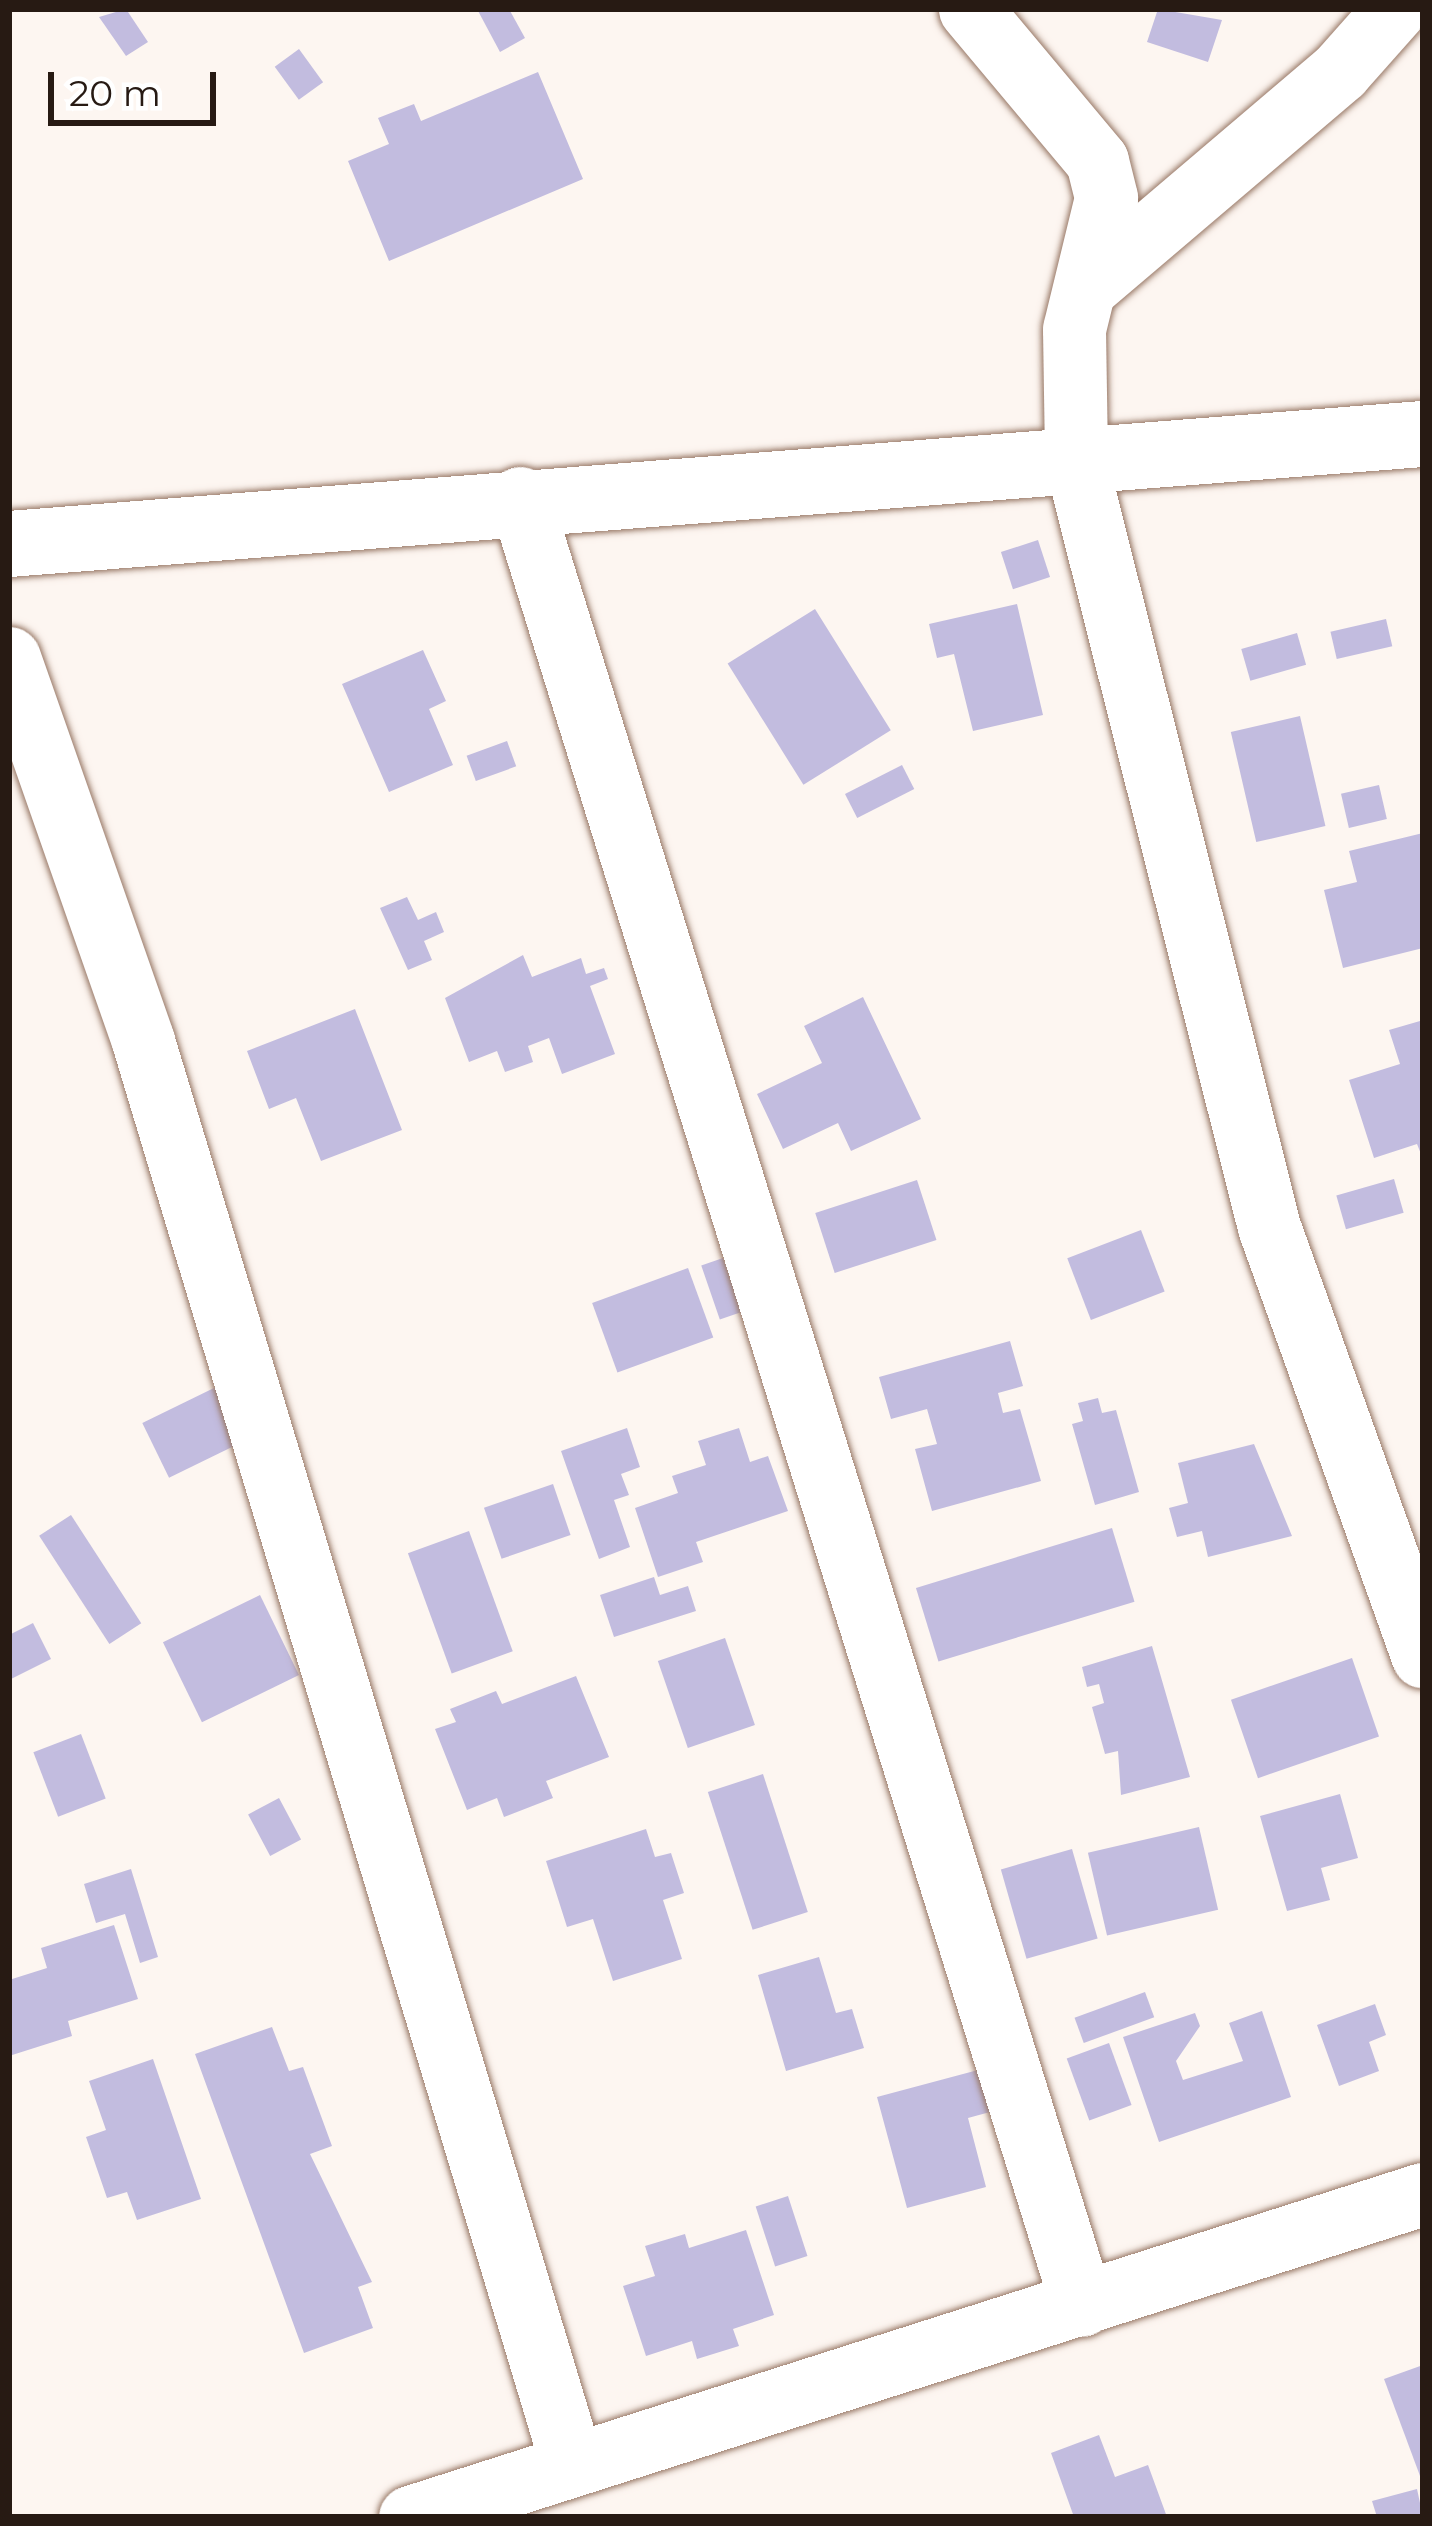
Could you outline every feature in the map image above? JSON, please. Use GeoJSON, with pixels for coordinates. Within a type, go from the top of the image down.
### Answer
{"type":"FeatureCollection","features":[{"type":"Feature","properties":{"kind":"street"},"geometry":{"type":"LineString","coordinates":[[970,9],[1097,160],[1106,198],[1091,283],[1074,329],[1076,462],[1270,1228],[1423,1656]]}},
{"type":"Feature","properties":{"kind":"street"},"geometry":{"type":"LineString","coordinates":[[1091,283],[1340,71],[1395,9]]}},
{"type":"Feature","properties":{"kind":"street"},"geometry":{"type":"LineString","coordinates":[[9,544],[520,498],[1423,434]]}},
{"type":"Feature","properties":{"kind":"street"},"geometry":{"type":"LineString","coordinates":[[520,498],[1082,2305]]}},
{"type":"Feature","properties":{"kind":"street"},"geometry":{"type":"LineString","coordinates":[[9,658],[142,1041],[570,2458]]}},
{"type":"Feature","properties":{"kind":"street"},"geometry":{"type":"LineString","coordinates":[[410,2517],[570,2458],[1082,2305],[1423,2194]]}},
{"type":"Feature","properties":{"kind":"building"},"geometry":{"type":"Polygon","coordinates":[[[126,9],[148,42],[126,56],[99,17],[126,9]]]}},
{"type":"Feature","properties":{"kind":"building"},"geometry":{"type":"Polygon","coordinates":[[[477,9],[509,9],[525,38],[500,52],[477,9]]]}},
{"type":"Feature","properties":{"kind":"building"},"geometry":{"type":"Polygon","coordinates":[[[1158,9],[1222,20],[1208,62],[1147,42],[1158,9]]]}},
{"type":"Feature","properties":{"kind":"building"},"geometry":{"type":"Polygon","coordinates":[[[299,49],[323,82],[299,100],[275,67],[299,49]]]}},
{"type":"Feature","properties":{"kind":"building"},"geometry":{"type":"Polygon","coordinates":[[[538,72],[583,179],[389,261],[348,161],[389,144],[378,118],[414,104],[421,121],[538,72]]]}},
{"type":"Feature","properties":{"kind":"building"},"geometry":{"type":"Polygon","coordinates":[[[1038,540],[1050,577],[1013,589],[1001,552],[1038,540]]]}},
{"type":"Feature","properties":{"kind":"building"},"geometry":{"type":"Polygon","coordinates":[[[1017,604],[1043,715],[973,731],[954,654],[937,658],[929,624],[1017,604]]]}},
{"type":"Feature","properties":{"kind":"building"},"geometry":{"type":"Polygon","coordinates":[[[815,609],[891,730],[803,785],[728,664],[815,609]]]}},
{"type":"Feature","properties":{"kind":"building"},"geometry":{"type":"Polygon","coordinates":[[[1386,619],[1392,646],[1337,659],[1330,632],[1386,619]]]}},
{"type":"Feature","properties":{"kind":"building"},"geometry":{"type":"Polygon","coordinates":[[[1297,633],[1306,665],[1250,681],[1241,649],[1297,633]]]}},
{"type":"Feature","properties":{"kind":"building"},"geometry":{"type":"Polygon","coordinates":[[[423,650],[446,701],[429,709],[453,765],[389,792],[342,684],[423,650]]]}},
{"type":"Feature","properties":{"kind":"building"},"geometry":{"type":"Polygon","coordinates":[[[1300,716],[1325,826],[1256,842],[1231,732],[1300,716]]]}},
{"type":"Feature","properties":{"kind":"building"},"geometry":{"type":"Polygon","coordinates":[[[507,741],[516,766],[476,781],[467,756],[507,741]]]}},
{"type":"Feature","properties":{"kind":"building"},"geometry":{"type":"Polygon","coordinates":[[[902,765],[914,789],[857,818],[845,794],[902,765]]]}},
{"type":"Feature","properties":{"kind":"building"},"geometry":{"type":"Polygon","coordinates":[[[1379,785],[1387,819],[1349,828],[1341,794],[1379,785]]]}},
{"type":"Feature","properties":{"kind":"building"},"geometry":{"type":"Polygon","coordinates":[[[1423,833],[1423,948],[1343,968],[1324,890],[1357,882],[1349,851],[1423,833]]]}},
{"type":"Feature","properties":{"kind":"building"},"geometry":{"type":"Polygon","coordinates":[[[407,897],[418,920],[436,912],[444,932],[424,941],[432,960],[408,970],[380,908],[407,897]]]}},
{"type":"Feature","properties":{"kind":"building"},"geometry":{"type":"Polygon","coordinates":[[[523,955],[532,977],[581,958],[586,974],[604,968],[608,979],[590,986],[615,1054],[562,1074],[549,1038],[528,1046],[533,1062],[505,1072],[497,1051],[469,1062],[445,998],[523,955]]]}},
{"type":"Feature","properties":{"kind":"building"},"geometry":{"type":"Polygon","coordinates":[[[863,997],[921,1119],[851,1151],[838,1123],[783,1149],[757,1094],[822,1063],[804,1026],[863,997]]]}},
{"type":"Feature","properties":{"kind":"building"},"geometry":{"type":"Polygon","coordinates":[[[355,1009],[402,1130],[321,1161],[296,1098],[269,1109],[247,1051],[355,1009]]]}},
{"type":"Feature","properties":{"kind":"building"},"geometry":{"type":"Polygon","coordinates":[[[1420,1021],[1423,1159],[1417,1144],[1374,1158],[1349,1080],[1400,1064],[1389,1030],[1420,1021]]]}},
{"type":"Feature","properties":{"kind":"building"},"geometry":{"type":"Polygon","coordinates":[[[1394,1179],[1404,1213],[1346,1229],[1336,1196],[1394,1179]]]}},
{"type":"Feature","properties":{"kind":"building"},"geometry":{"type":"Polygon","coordinates":[[[917,1180],[936,1240],[835,1273],[815,1213],[917,1180]]]}},
{"type":"Feature","properties":{"kind":"building"},"geometry":{"type":"Polygon","coordinates":[[[1141,1230],[1165,1292],[1091,1320],[1067,1258],[1141,1230]]]}},
{"type":"Feature","properties":{"kind":"building"},"geometry":{"type":"Polygon","coordinates":[[[723,1258],[742,1312],[720,1319],[701,1265],[723,1258]]]}},
{"type":"Feature","properties":{"kind":"building"},"geometry":{"type":"Polygon","coordinates":[[[688,1268],[713,1338],[617,1372],[592,1303],[688,1268]]]}},
{"type":"Feature","properties":{"kind":"building"},"geometry":{"type":"Polygon","coordinates":[[[1010,1341],[1023,1386],[998,1393],[1003,1413],[1020,1409],[1041,1481],[932,1511],[915,1449],[937,1444],[927,1409],[891,1419],[879,1377],[1010,1341]]]}},
{"type":"Feature","properties":{"kind":"building"},"geometry":{"type":"Polygon","coordinates":[[[216,1387],[243,1442],[169,1478],[142,1423],[216,1387]]]}},
{"type":"Feature","properties":{"kind":"building"},"geometry":{"type":"Polygon","coordinates":[[[1098,1398],[1102,1413],[1116,1410],[1139,1492],[1095,1505],[1072,1424],[1083,1421],[1078,1403],[1098,1398]]]}},
{"type":"Feature","properties":{"kind":"building"},"geometry":{"type":"Polygon","coordinates":[[[627,1428],[640,1467],[621,1474],[629,1495],[614,1500],[630,1547],[599,1559],[561,1451],[627,1428]]]}},
{"type":"Feature","properties":{"kind":"building"},"geometry":{"type":"Polygon","coordinates":[[[739,1428],[750,1462],[768,1456],[788,1511],[696,1542],[703,1562],[658,1577],[635,1508],[678,1493],[672,1476],[706,1465],[698,1441],[739,1428]]]}},
{"type":"Feature","properties":{"kind":"building"},"geometry":{"type":"Polygon","coordinates":[[[1254,1444],[1292,1536],[1208,1557],[1202,1531],[1177,1537],[1169,1508],[1188,1503],[1178,1463],[1254,1444]]]}},
{"type":"Feature","properties":{"kind":"building"},"geometry":{"type":"Polygon","coordinates":[[[553,1484],[571,1535],[502,1559],[484,1508],[553,1484]]]}},
{"type":"Feature","properties":{"kind":"building"},"geometry":{"type":"Polygon","coordinates":[[[71,1515],[141,1623],[109,1644],[39,1536],[71,1515]]]}},
{"type":"Feature","properties":{"kind":"building"},"geometry":{"type":"Polygon","coordinates":[[[1112,1528],[1135,1602],[938,1662],[916,1588],[1112,1528]]]}},
{"type":"Feature","properties":{"kind":"building"},"geometry":{"type":"Polygon","coordinates":[[[469,1531],[513,1651],[452,1674],[408,1553],[469,1531]]]}},
{"type":"Feature","properties":{"kind":"building"},"geometry":{"type":"Polygon","coordinates":[[[654,1577],[660,1595],[688,1586],[696,1611],[614,1637],[600,1595],[654,1577]]]}},
{"type":"Feature","properties":{"kind":"building"},"geometry":{"type":"Polygon","coordinates":[[[260,1595],[299,1675],[202,1722],[163,1642],[260,1595]]]}},
{"type":"Feature","properties":{"kind":"building"},"geometry":{"type":"Polygon","coordinates":[[[33,1623],[51,1659],[9,1680],[9,1635],[33,1623]]]}},
{"type":"Feature","properties":{"kind":"building"},"geometry":{"type":"Polygon","coordinates":[[[725,1638],[755,1725],[688,1748],[658,1661],[725,1638]]]}},
{"type":"Feature","properties":{"kind":"building"},"geometry":{"type":"Polygon","coordinates":[[[1152,1646],[1190,1777],[1121,1795],[1118,1751],[1105,1754],[1092,1707],[1104,1703],[1099,1684],[1087,1687],[1082,1667],[1152,1646]]]}},
{"type":"Feature","properties":{"kind":"building"},"geometry":{"type":"Polygon","coordinates":[[[1352,1658],[1379,1736],[1258,1778],[1231,1700],[1352,1658]]]}},
{"type":"Feature","properties":{"kind":"building"},"geometry":{"type":"Polygon","coordinates":[[[576,1676],[609,1757],[546,1781],[553,1798],[504,1817],[497,1798],[467,1810],[435,1729],[456,1722],[450,1709],[496,1691],[502,1704],[576,1676]]]}},
{"type":"Feature","properties":{"kind":"building"},"geometry":{"type":"Polygon","coordinates":[[[81,1734],[106,1798],[58,1817],[33,1752],[81,1734]]]}},
{"type":"Feature","properties":{"kind":"building"},"geometry":{"type":"Polygon","coordinates":[[[763,1774],[808,1912],[753,1930],[708,1792],[763,1774]]]}},
{"type":"Feature","properties":{"kind":"building"},"geometry":{"type":"Polygon","coordinates":[[[1340,1794],[1358,1858],[1321,1868],[1330,1900],[1287,1911],[1260,1816],[1340,1794]]]}},
{"type":"Feature","properties":{"kind":"building"},"geometry":{"type":"Polygon","coordinates":[[[279,1798],[301,1839],[270,1856],[248,1814],[279,1798]]]}},
{"type":"Feature","properties":{"kind":"building"},"geometry":{"type":"Polygon","coordinates":[[[1199,1827],[1218,1910],[1107,1935],[1088,1853],[1199,1827]]]}},
{"type":"Feature","properties":{"kind":"building"},"geometry":{"type":"Polygon","coordinates":[[[646,1829],[655,1857],[671,1853],[684,1893],[663,1900],[682,1959],[613,1981],[593,1919],[567,1927],[546,1861],[646,1829]]]}},
{"type":"Feature","properties":{"kind":"building"},"geometry":{"type":"Polygon","coordinates":[[[1072,1849],[1098,1938],[1027,1959],[1001,1869],[1072,1849]]]}},
{"type":"Feature","properties":{"kind":"building"},"geometry":{"type":"Polygon","coordinates":[[[131,1869],[158,1957],[140,1963],[125,1914],[96,1923],[84,1884],[131,1869]]]}},
{"type":"Feature","properties":{"kind":"building"},"geometry":{"type":"Polygon","coordinates":[[[114,1925],[138,1999],[68,2021],[72,2036],[9,2056],[9,1980],[47,1968],[41,1948],[114,1925]]]}},
{"type":"Feature","properties":{"kind":"building"},"geometry":{"type":"Polygon","coordinates":[[[819,1957],[836,2013],[852,2009],[864,2048],[786,2071],[758,1975],[819,1957]]]}},
{"type":"Feature","properties":{"kind":"building"},"geometry":{"type":"Polygon","coordinates":[[[1145,1992],[1154,2017],[1084,2043],[1075,2018],[1145,1992]]]}},
{"type":"Feature","properties":{"kind":"building"},"geometry":{"type":"Polygon","coordinates":[[[1375,2004],[1386,2035],[1369,2042],[1379,2071],[1339,2086],[1317,2025],[1375,2004]]]}},
{"type":"Feature","properties":{"kind":"building"},"geometry":{"type":"Polygon","coordinates":[[[1262,2011],[1291,2097],[1159,2142],[1123,2037],[1195,2013],[1200,2026],[1176,2061],[1183,2080],[1243,2061],[1229,2023],[1262,2011]]]}},
{"type":"Feature","properties":{"kind":"building"},"geometry":{"type":"Polygon","coordinates":[[[272,2027],[289,2071],[303,2067],[332,2146],[310,2154],[372,2282],[358,2287],[373,2328],[304,2353],[195,2054],[272,2027]]]}},
{"type":"Feature","properties":{"kind":"building"},"geometry":{"type":"Polygon","coordinates":[[[1109,2043],[1132,2105],[1089,2120],[1067,2058],[1109,2043]]]}},
{"type":"Feature","properties":{"kind":"building"},"geometry":{"type":"Polygon","coordinates":[[[153,2059],[201,2199],[137,2220],[127,2192],[107,2198],[86,2137],[106,2130],[89,2081],[153,2059]]]}},
{"type":"Feature","properties":{"kind":"building"},"geometry":{"type":"Polygon","coordinates":[[[978,2070],[990,2112],[968,2118],[986,2187],[907,2208],[877,2097],[978,2070]]]}},
{"type":"Feature","properties":{"kind":"building"},"geometry":{"type":"Polygon","coordinates":[[[788,2196],[807,2256],[775,2266],[756,2207],[788,2196]]]}},
{"type":"Feature","properties":{"kind":"building"},"geometry":{"type":"Polygon","coordinates":[[[746,2230],[774,2315],[733,2329],[739,2346],[697,2359],[692,2341],[646,2356],[623,2286],[655,2276],[645,2246],[685,2234],[689,2248],[746,2230]]]}},
{"type":"Feature","properties":{"kind":"building"},"geometry":{"type":"Polygon","coordinates":[[[1423,2365],[1423,2484],[1384,2379],[1423,2365]]]}},
{"type":"Feature","properties":{"kind":"building"},"geometry":{"type":"Polygon","coordinates":[[[1099,2435],[1115,2477],[1148,2465],[1167,2517],[1074,2517],[1051,2453],[1099,2435]]]}},
{"type":"Feature","properties":{"kind":"building"},"geometry":{"type":"Polygon","coordinates":[[[1417,2489],[1423,2517],[1377,2517],[1372,2501],[1417,2489]]]}}]}
